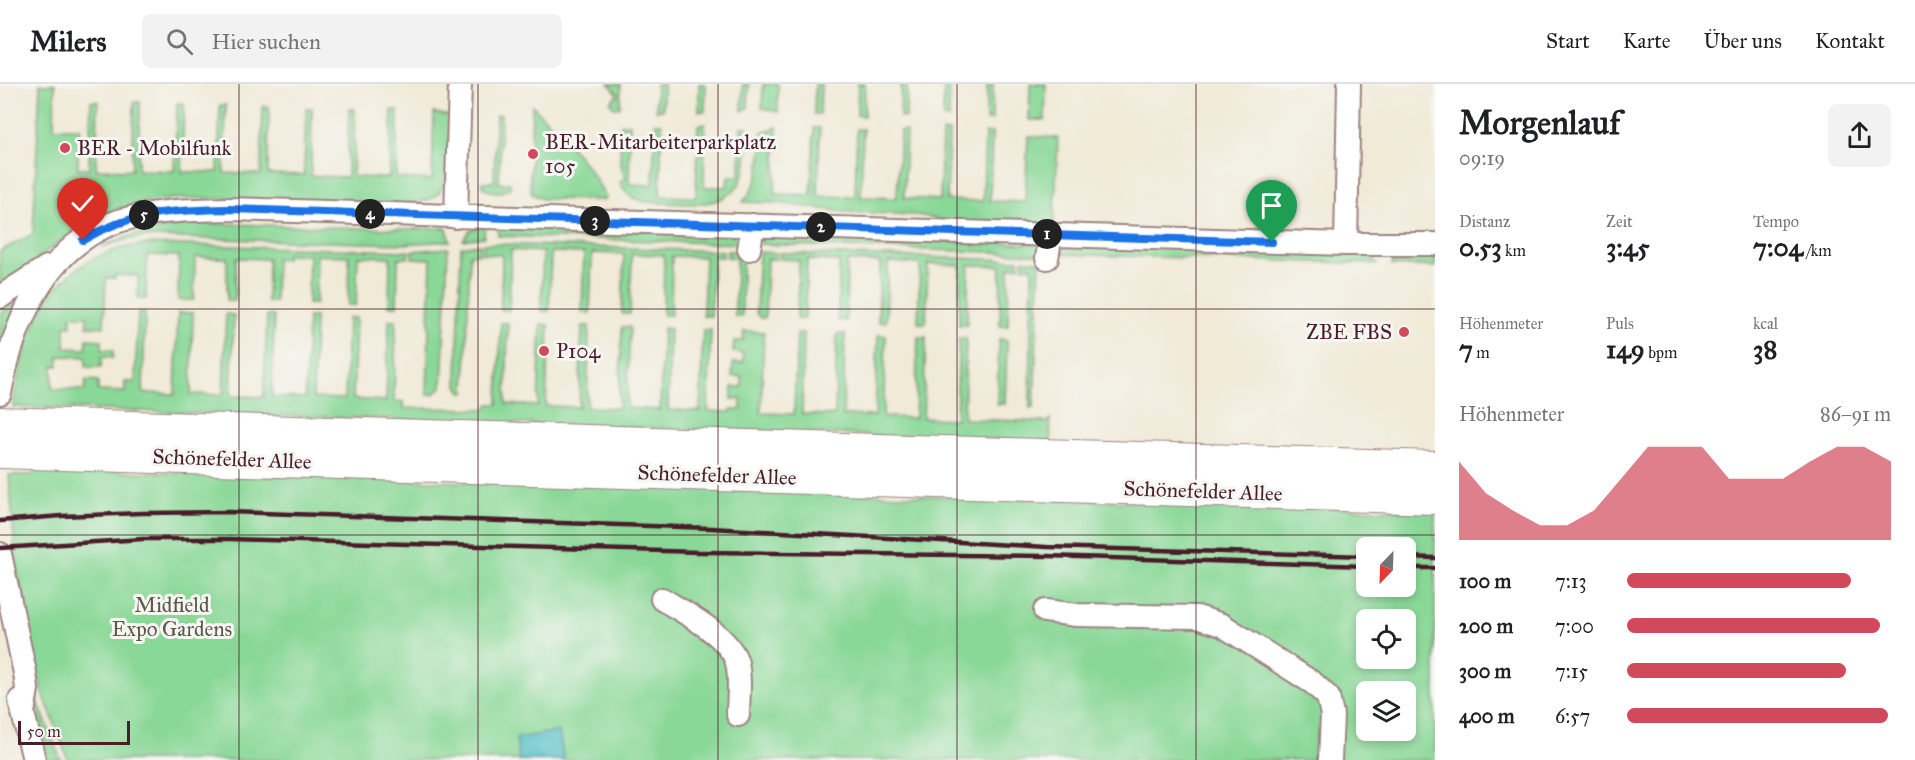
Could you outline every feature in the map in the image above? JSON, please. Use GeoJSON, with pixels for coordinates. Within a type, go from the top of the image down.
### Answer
{"type":"FeatureCollection","features":[{"type":"Feature","properties":{"kind":"highway","name":"Schönefelder Allee"},"geometry":{"type":"LineString","coordinates":[[0,423],[1435,467]]}},
{"type":"Feature","properties":{"kind":"highway","name":"Schönefelder Allee"},"geometry":{"type":"LineString","coordinates":[[0,452],[1435,498]]}},
{"type":"Feature","properties":{"kind":"street"},"geometry":{"type":"LineString","coordinates":[[456,217],[460,84]]}},
{"type":"Feature","properties":{"kind":"street"},"geometry":{"type":"LineString","coordinates":[[1346,244],[1349,84]]}},
{"type":"Feature","properties":{"kind":"street"},"geometry":{"type":"LineString","coordinates":[[0,297],[63,256],[83,240],[119,221],[185,210],[228,209],[1346,244],[1435,244]]}},
{"type":"Feature","properties":{"kind":"street"},"geometry":{"type":"LineString","coordinates":[[749,249],[753,225]]}},
{"type":"Feature","properties":{"kind":"street"},"geometry":{"type":"LineString","coordinates":[[1047,258],[1051,234]]}},
{"type":"Feature","properties":{"kind":"street"},"geometry":{"type":"LineString","coordinates":[[0,393],[7,360],[22,318],[35,292],[63,256]]}},
{"type":"Feature","properties":{"kind":"street"},"geometry":{"type":"LineString","coordinates":[[2,564],[27,689],[23,713]]}},
{"type":"Feature","properties":{"kind":"street"},"geometry":{"type":"LineString","coordinates":[[662,599],[718,636],[731,651],[737,663],[738,715]]}},
{"type":"Feature","properties":{"kind":"street"},"geometry":{"type":"LineString","coordinates":[[1045,611],[1077,615],[1197,617],[1222,625],[1313,683],[1328,697],[1332,715],[1330,760]]}},
{"type":"Feature","properties":{"kind":"street"},"geometry":{"type":"LineString","coordinates":[[0,626],[9,651],[34,760]]}},
{"type":"Feature","properties":{"kind":"green space"},"geometry":{"type":"Polygon","coordinates":[[[40,84],[55,84],[54,128],[79,128],[78,168],[89,168],[91,101],[98,101],[96,169],[132,170],[134,102],[140,102],[138,170],[174,171],[177,103],[184,103],[182,172],[218,172],[220,105],[226,105],[224,173],[261,174],[263,106],[269,107],[268,174],[304,175],[306,108],[312,108],[311,176],[347,177],[349,109],[355,109],[353,177],[389,178],[392,110],[398,111],[396,178],[432,180],[434,113],[451,116],[447,172],[440,191],[434,197],[407,207],[206,198],[160,200],[138,204],[116,210],[82,226],[0,290],[0,251],[33,234],[40,84]]]}},
{"type":"Feature","properties":{"kind":"green space"},"geometry":{"type":"Polygon","coordinates":[[[609,84],[621,84],[620,107],[614,107],[610,102],[618,94],[609,84]]]}},
{"type":"Feature","properties":{"kind":"green space"},"geometry":{"type":"Polygon","coordinates":[[[656,84],[663,84],[663,110],[656,110],[656,84]]]}},
{"type":"Feature","properties":{"kind":"green space"},"geometry":{"type":"Polygon","coordinates":[[[699,84],[706,84],[705,111],[699,111],[699,84]]]}},
{"type":"Feature","properties":{"kind":"green space"},"geometry":{"type":"Polygon","coordinates":[[[743,84],[749,84],[748,108],[742,111],[743,84]]]}},
{"type":"Feature","properties":{"kind":"green space"},"geometry":{"type":"Polygon","coordinates":[[[763,84],[778,84],[778,112],[762,108],[763,84]]]}},
{"type":"Feature","properties":{"kind":"green space"},"geometry":{"type":"Polygon","coordinates":[[[815,84],[821,84],[820,114],[814,114],[815,84]]]}},
{"type":"Feature","properties":{"kind":"green space"},"geometry":{"type":"Polygon","coordinates":[[[858,84],[865,84],[864,116],[857,115],[858,84]]]}},
{"type":"Feature","properties":{"kind":"green space"},"geometry":{"type":"Polygon","coordinates":[[[901,84],[907,84],[906,117],[900,117],[901,84]]]}},
{"type":"Feature","properties":{"kind":"green space"},"geometry":{"type":"Polygon","coordinates":[[[944,84],[950,84],[949,119],[943,118],[944,84]]]}},
{"type":"Feature","properties":{"kind":"green space"},"geometry":{"type":"Polygon","coordinates":[[[987,84],[993,84],[992,120],[986,120],[987,84]]]}},
{"type":"Feature","properties":{"kind":"green space"},"geometry":{"type":"Polygon","coordinates":[[[1030,84],[1046,84],[1045,120],[1029,120],[1030,84]]]}},
{"type":"Feature","properties":{"kind":"green space"},"geometry":{"type":"Polygon","coordinates":[[[532,105],[582,160],[599,185],[605,200],[543,199],[532,194],[530,184],[532,105]]]}},
{"type":"Feature","properties":{"kind":"green space"},"geometry":{"type":"Polygon","coordinates":[[[496,115],[501,115],[499,183],[510,183],[510,188],[500,192],[488,190],[482,186],[482,182],[494,182],[496,115]]]}},
{"type":"Feature","properties":{"kind":"green space"},"geometry":{"type":"Polygon","coordinates":[[[655,123],[662,123],[660,196],[696,197],[698,125],[705,124],[704,187],[727,187],[728,176],[740,176],[741,127],[747,127],[746,166],[735,189],[725,197],[701,204],[648,202],[630,196],[620,182],[625,179],[620,161],[621,124],[630,124],[629,184],[653,185],[655,123]]]}},
{"type":"Feature","properties":{"kind":"green space"},"geometry":{"type":"Polygon","coordinates":[[[777,127],[775,194],[811,195],[814,128],[820,128],[818,196],[855,197],[857,129],[863,129],[861,197],[897,198],[900,131],[906,131],[904,198],[940,200],[942,132],[949,132],[947,200],[983,201],[985,133],[992,133],[990,201],[1025,202],[1028,136],[1058,138],[1054,228],[955,225],[939,219],[916,215],[845,212],[777,203],[743,202],[750,194],[758,177],[762,132],[777,127]]]}},
{"type":"Feature","properties":{"kind":"green space"},"geometry":{"type":"Polygon","coordinates":[[[195,223],[399,229],[447,228],[450,241],[402,244],[145,237],[101,247],[135,234],[195,223]]]}},
{"type":"Feature","properties":{"kind":"green space"},"geometry":{"type":"Polygon","coordinates":[[[498,225],[724,232],[736,237],[742,244],[498,236],[498,225]]]}},
{"type":"Feature","properties":{"kind":"green space"},"geometry":{"type":"Polygon","coordinates":[[[485,226],[484,237],[463,240],[470,230],[485,226]]]}},
{"type":"Feature","properties":{"kind":"green space"},"geometry":{"type":"Polygon","coordinates":[[[768,234],[1039,244],[1041,254],[760,244],[762,237],[768,234]]]}},
{"type":"Feature","properties":{"kind":"green space"},"geometry":{"type":"Polygon","coordinates":[[[148,244],[408,251],[408,258],[398,258],[397,306],[389,306],[390,257],[358,256],[356,305],[348,305],[349,256],[317,255],[316,304],[308,304],[309,255],[287,254],[286,259],[276,259],[275,302],[267,302],[268,259],[236,258],[235,301],[227,301],[227,258],[195,257],[194,300],[178,300],[179,256],[147,255],[146,299],[138,298],[138,276],[116,275],[115,278],[106,278],[104,327],[87,326],[87,316],[71,316],[71,326],[65,326],[65,348],[86,349],[87,339],[102,340],[102,350],[113,350],[113,358],[102,357],[101,367],[86,367],[86,357],[59,356],[58,366],[53,366],[52,389],[85,390],[86,380],[98,381],[98,391],[125,392],[125,382],[135,382],[138,312],[145,312],[143,393],[175,394],[178,313],[193,313],[191,394],[223,395],[226,314],[234,315],[231,396],[264,397],[267,316],[274,316],[272,397],[305,398],[308,317],[315,317],[313,398],[345,399],[348,318],[356,318],[353,399],[386,401],[389,320],[396,320],[394,401],[404,402],[404,408],[488,409],[488,404],[498,404],[501,323],[508,323],[506,404],[538,406],[541,324],[549,325],[546,406],[579,407],[582,326],[589,326],[587,407],[619,408],[622,327],[630,327],[627,408],[660,410],[663,328],[670,329],[668,410],[700,411],[703,330],[711,330],[708,411],[741,410],[741,399],[732,399],[732,387],[742,387],[742,377],[732,376],[733,363],[743,363],[743,353],[733,352],[734,341],[743,341],[744,331],[764,332],[761,413],[794,414],[797,333],[804,333],[802,414],[835,415],[837,334],[845,334],[843,415],[875,416],[878,335],[886,336],[883,417],[915,418],[918,337],[926,337],[923,418],[956,419],[959,338],[966,338],[964,419],[1047,422],[1050,419],[1051,441],[13,407],[26,347],[49,297],[67,277],[89,261],[116,250],[148,244]]]}},
{"type":"Feature","properties":{"kind":"green space"},"geometry":{"type":"Polygon","coordinates":[[[480,244],[480,254],[470,254],[465,393],[461,392],[457,382],[461,247],[480,244]]]}},
{"type":"Feature","properties":{"kind":"green space"},"geometry":{"type":"Polygon","coordinates":[[[483,244],[723,251],[723,257],[713,257],[711,316],[703,316],[705,257],[672,256],[671,315],[663,315],[664,255],[632,254],[630,314],[622,314],[624,254],[592,253],[590,313],[582,312],[584,253],[551,252],[549,311],[541,311],[543,252],[511,250],[509,310],[501,310],[502,255],[483,254],[483,244]]]}},
{"type":"Feature","properties":{"kind":"green space"},"geometry":{"type":"Polygon","coordinates":[[[1076,244],[1367,253],[1377,264],[1058,254],[1076,244]]]}},
{"type":"Feature","properties":{"kind":"green space"},"geometry":{"type":"Polygon","coordinates":[[[448,248],[442,387],[434,394],[427,394],[431,259],[412,258],[412,251],[448,248]]]}},
{"type":"Feature","properties":{"kind":"green space"},"geometry":{"type":"Polygon","coordinates":[[[727,251],[742,251],[742,317],[735,317],[736,258],[727,257],[727,251]]]}},
{"type":"Feature","properties":{"kind":"green space"},"geometry":{"type":"Polygon","coordinates":[[[759,252],[776,253],[776,259],[767,259],[765,318],[761,318],[756,313],[759,252]]]}},
{"type":"Feature","properties":{"kind":"green space"},"geometry":{"type":"Polygon","coordinates":[[[779,253],[1019,260],[1019,266],[1009,267],[1008,326],[1000,326],[1001,266],[969,265],[967,325],[959,325],[960,265],[928,264],[926,323],[918,323],[920,264],[888,262],[886,322],[878,322],[880,262],[847,261],[846,321],[838,320],[839,261],[807,260],[805,319],[797,319],[799,260],[780,259],[779,253]]]}},
{"type":"Feature","properties":{"kind":"green space"},"geometry":{"type":"Polygon","coordinates":[[[1398,254],[1435,255],[1435,267],[1392,265],[1393,258],[1398,254]]]}},
{"type":"Feature","properties":{"kind":"green space"},"geometry":{"type":"Polygon","coordinates":[[[1023,260],[1040,261],[1034,406],[1030,408],[1032,267],[1023,267],[1023,260]]]}},
{"type":"Feature","properties":{"kind":"green space"},"geometry":{"type":"Polygon","coordinates":[[[21,300],[0,352],[0,314],[21,300]]]}},
{"type":"Feature","properties":{"kind":"green space"},"geometry":{"type":"Polygon","coordinates":[[[999,339],[1007,340],[1005,404],[997,404],[999,339]]]}},
{"type":"Feature","properties":{"kind":"green space","name":"Midfield Expo Gardens"},"geometry":{"type":"Polygon","coordinates":[[[39,469],[1435,511],[1435,760],[68,760],[40,685],[16,565],[9,475],[31,475],[39,469]]]}},
{"type":"Feature","properties":{"kind":"green space"},"geometry":{"type":"Polygon","coordinates":[[[35,694],[61,760],[48,760],[35,694]]]}},
{"type":"Feature","properties":{"kind":"water"},"geometry":{"type":"Polygon","coordinates":[[[559,731],[564,760],[519,760],[516,738],[559,731]]]}},
{"type":"Feature","properties":{"kind":"railway"},"geometry":{"type":"LineString","coordinates":[[0,521],[61,516],[229,512],[711,528],[1047,547],[1356,556]]}},
{"type":"Feature","properties":{"kind":"railway"},"geometry":{"type":"LineString","coordinates":[[0,548],[143,539],[229,539],[700,552],[1047,556],[1356,566]]}},
{"type":"Feature","properties":{"kind":"railway"},"geometry":{"type":"LineString","coordinates":[[1416,557],[1435,558]]}},
{"type":"Feature","properties":{"kind":"railway"},"geometry":{"type":"LineString","coordinates":[[1416,568],[1435,568]]}},
{"type":"Feature","properties":{"kind":"place","name":"BER - Mobilfunk"},"geometry":{"type":"Point","coordinates":[65,148]}},
{"type":"Feature","properties":{"kind":"place","name":"BER-Mitarbeiterparkplatz 105"},"geometry":{"type":"Point","coordinates":[533,154]}},
{"type":"Feature","properties":{"kind":"place","name":"ZBE FBS"},"geometry":{"type":"Point","coordinates":[1404,332]}},
{"type":"Feature","properties":{"kind":"place","name":"P104"},"geometry":{"type":"Point","coordinates":[544,351]}},
{"type":"Feature","properties":{"kind":"route"},"geometry":{"type":"LineString","coordinates":[[83,240],[119,221],[151,214],[228,209],[1272,242]]}}]}
